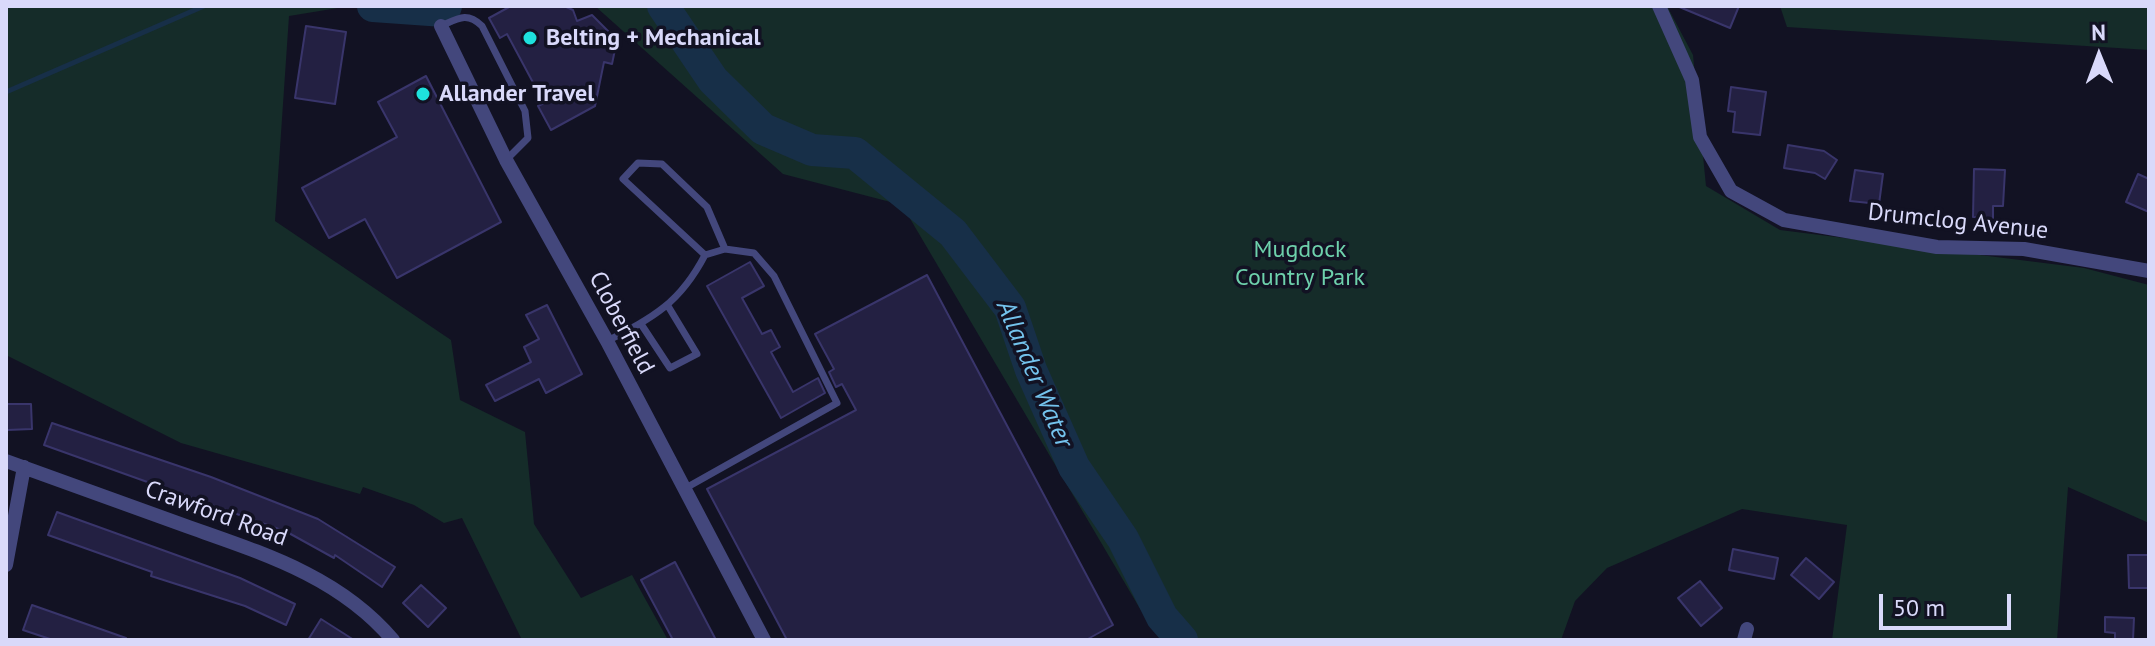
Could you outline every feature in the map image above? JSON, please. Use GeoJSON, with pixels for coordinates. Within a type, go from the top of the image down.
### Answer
{"type":"FeatureCollection","features":[{"type":"Feature","properties":{"kind":"street","name":"Drumclog Avenue"},"geometry":{"type":"LineString","coordinates":[[1659,6],[1692,80],[1700,137],[1731,191],[1784,220],[1937,247],[2024,249],[2149,271]]}},
{"type":"Feature","properties":{"kind":"street","name":"Cloberfield"},"geometry":{"type":"LineString","coordinates":[[441,26],[506,160],[607,341],[682,490],[764,640]]}},
{"type":"Feature","properties":{"kind":"street","name":"Crawford Road"},"geometry":{"type":"LineString","coordinates":[[6,461],[280,560],[334,586],[373,617],[393,640]]}},
{"type":"Feature","properties":{"kind":"street"},"geometry":{"type":"LineString","coordinates":[[6,565],[24,467]]}},
{"type":"Feature","properties":{"kind":"lane"},"geometry":{"type":"LineString","coordinates":[[441,26],[464,16],[472,17],[482,26],[525,111],[528,138],[506,160]]}},
{"type":"Feature","properties":{"kind":"lane"},"geometry":{"type":"LineString","coordinates":[[705,255],[623,179],[638,163],[662,164],[707,207],[725,249]]}},
{"type":"Feature","properties":{"kind":"lane"},"geometry":{"type":"LineString","coordinates":[[607,341],[668,306],[691,282],[705,255],[725,249],[754,253],[774,276],[837,403],[682,490]]}},
{"type":"Feature","properties":{"kind":"lane"},"geometry":{"type":"LineString","coordinates":[[641,324],[670,368],[697,354],[668,306]]}},
{"type":"Feature","properties":{"kind":"green space"},"geometry":{"type":"Polygon","coordinates":[[[6,6],[350,6],[289,16],[275,221],[451,340],[460,400],[525,432],[534,524],[581,598],[632,575],[668,640],[522,640],[462,518],[444,523],[414,505],[363,487],[360,494],[181,443],[6,355],[6,6]]]}},
{"type":"Feature","properties":{"kind":"green space","name":"Mugdock Country Park"},"geometry":{"type":"Polygon","coordinates":[[[595,6],[1667,6],[1693,55],[1706,186],[1780,230],[2084,268],[2149,285],[2149,523],[2068,487],[2057,640],[1832,640],[1847,525],[1742,509],[1607,568],[1575,601],[1561,640],[1162,640],[1139,607],[902,205],[783,174],[595,6]]]}},
{"type":"Feature","properties":{"kind":"green space"},"geometry":{"type":"Polygon","coordinates":[[[1780,6],[2149,6],[2149,50],[1787,27],[1780,6]]]}},
{"type":"Feature","properties":{"kind":"building"},"geometry":{"type":"Polygon","coordinates":[[[511,6],[564,6],[573,10],[577,21],[592,15],[617,40],[612,64],[604,62],[595,106],[551,130],[538,106],[544,103],[507,34],[500,38],[489,18],[511,6]]]}},
{"type":"Feature","properties":{"kind":"building"},"geometry":{"type":"Polygon","coordinates":[[[1677,6],[1739,6],[1730,28],[1677,6]]]}},
{"type":"Feature","properties":{"kind":"building"},"geometry":{"type":"Polygon","coordinates":[[[306,26],[346,32],[335,104],[295,98],[306,26]]]}},
{"type":"Feature","properties":{"kind":"building"},"geometry":{"type":"Polygon","coordinates":[[[426,76],[501,222],[397,278],[365,219],[329,238],[302,188],[397,137],[378,102],[426,76]]]}},
{"type":"Feature","properties":{"kind":"building"},"geometry":{"type":"Polygon","coordinates":[[[1731,87],[1766,92],[1760,135],[1733,132],[1735,112],[1728,111],[1731,87]]]}},
{"type":"Feature","properties":{"kind":"building"},"geometry":{"type":"Polygon","coordinates":[[[1788,145],[1824,151],[1837,160],[1825,179],[1815,173],[1784,168],[1788,145]]]}},
{"type":"Feature","properties":{"kind":"building"},"geometry":{"type":"Polygon","coordinates":[[[1974,169],[2005,170],[2003,206],[1993,206],[1993,218],[1973,217],[1974,169]]]}},
{"type":"Feature","properties":{"kind":"building"},"geometry":{"type":"Polygon","coordinates":[[[1855,170],[1883,174],[1879,204],[1850,201],[1855,170]]]}},
{"type":"Feature","properties":{"kind":"building"},"geometry":{"type":"Polygon","coordinates":[[[2138,174],[2149,179],[2149,212],[2126,202],[2138,174]]]}},
{"type":"Feature","properties":{"kind":"building"},"geometry":{"type":"Polygon","coordinates":[[[750,262],[764,286],[742,298],[762,334],[771,330],[780,347],[771,352],[793,392],[818,378],[825,393],[781,418],[707,286],[750,262]]]}},
{"type":"Feature","properties":{"kind":"building"},"geometry":{"type":"Polygon","coordinates":[[[927,275],[1113,625],[1086,640],[787,640],[707,489],[856,410],[842,384],[836,387],[829,372],[834,369],[815,334],[927,275]]]}},
{"type":"Feature","properties":{"kind":"building"},"geometry":{"type":"Polygon","coordinates":[[[547,305],[582,374],[546,393],[539,379],[495,401],[486,385],[531,362],[524,347],[539,339],[526,315],[547,305]]]}},
{"type":"Feature","properties":{"kind":"building"},"geometry":{"type":"Polygon","coordinates":[[[7,404],[31,404],[32,429],[7,430],[7,404]]]}},
{"type":"Feature","properties":{"kind":"building"},"geometry":{"type":"Polygon","coordinates":[[[52,423],[211,477],[318,519],[395,567],[382,587],[335,555],[334,558],[287,532],[44,445],[52,423]]]}},
{"type":"Feature","properties":{"kind":"building"},"geometry":{"type":"Polygon","coordinates":[[[57,512],[240,578],[295,604],[286,625],[245,606],[151,576],[152,572],[48,535],[57,512]]]}},
{"type":"Feature","properties":{"kind":"building"},"geometry":{"type":"Polygon","coordinates":[[[1733,549],[1778,558],[1774,579],[1729,570],[1733,549]]]}},
{"type":"Feature","properties":{"kind":"building"},"geometry":{"type":"Polygon","coordinates":[[[2128,555],[2149,555],[2149,588],[2129,588],[2128,555]]]}},
{"type":"Feature","properties":{"kind":"building"},"geometry":{"type":"Polygon","coordinates":[[[1806,558],[1834,582],[1819,599],[1791,575],[1806,558]]]}},
{"type":"Feature","properties":{"kind":"building"},"geometry":{"type":"Polygon","coordinates":[[[675,562],[716,640],[673,640],[641,580],[675,562]]]}},
{"type":"Feature","properties":{"kind":"building"},"geometry":{"type":"Polygon","coordinates":[[[1700,581],[1722,608],[1701,626],[1678,598],[1700,581]]]}},
{"type":"Feature","properties":{"kind":"building"},"geometry":{"type":"Polygon","coordinates":[[[421,585],[446,608],[428,627],[403,603],[421,585]]]}},
{"type":"Feature","properties":{"kind":"building"},"geometry":{"type":"Polygon","coordinates":[[[32,605],[126,640],[53,640],[23,630],[32,605]]]}},
{"type":"Feature","properties":{"kind":"building"},"geometry":{"type":"Polygon","coordinates":[[[2105,617],[2134,618],[2133,640],[2115,640],[2115,633],[2105,632],[2105,617]]]}},
{"type":"Feature","properties":{"kind":"building"},"geometry":{"type":"Polygon","coordinates":[[[321,619],[354,640],[308,640],[321,619]]]}},
{"type":"Feature","properties":{"kind":"waterway"},"geometry":{"type":"LineString","coordinates":[[6,92],[204,6]]}},
{"type":"Feature","properties":{"kind":"waterway","name":"Allander Water"},"geometry":{"type":"LineString","coordinates":[[373,6],[444,11],[446,6]]}},
{"type":"Feature","properties":{"kind":"waterway","name":"Allander Water"},"geometry":{"type":"LineString","coordinates":[[663,6],[713,80],[763,129],[812,150],[855,153],[953,233],[1010,308],[1031,370],[1074,467],[1123,539],[1162,617],[1182,640]]}},
{"type":"Feature","properties":{"kind":"place","name":"Belting + Mechanical"},"geometry":{"type":"Point","coordinates":[530,38]}},
{"type":"Feature","properties":{"kind":"place","name":"Allander Travel"},"geometry":{"type":"Point","coordinates":[423,94]}}]}
